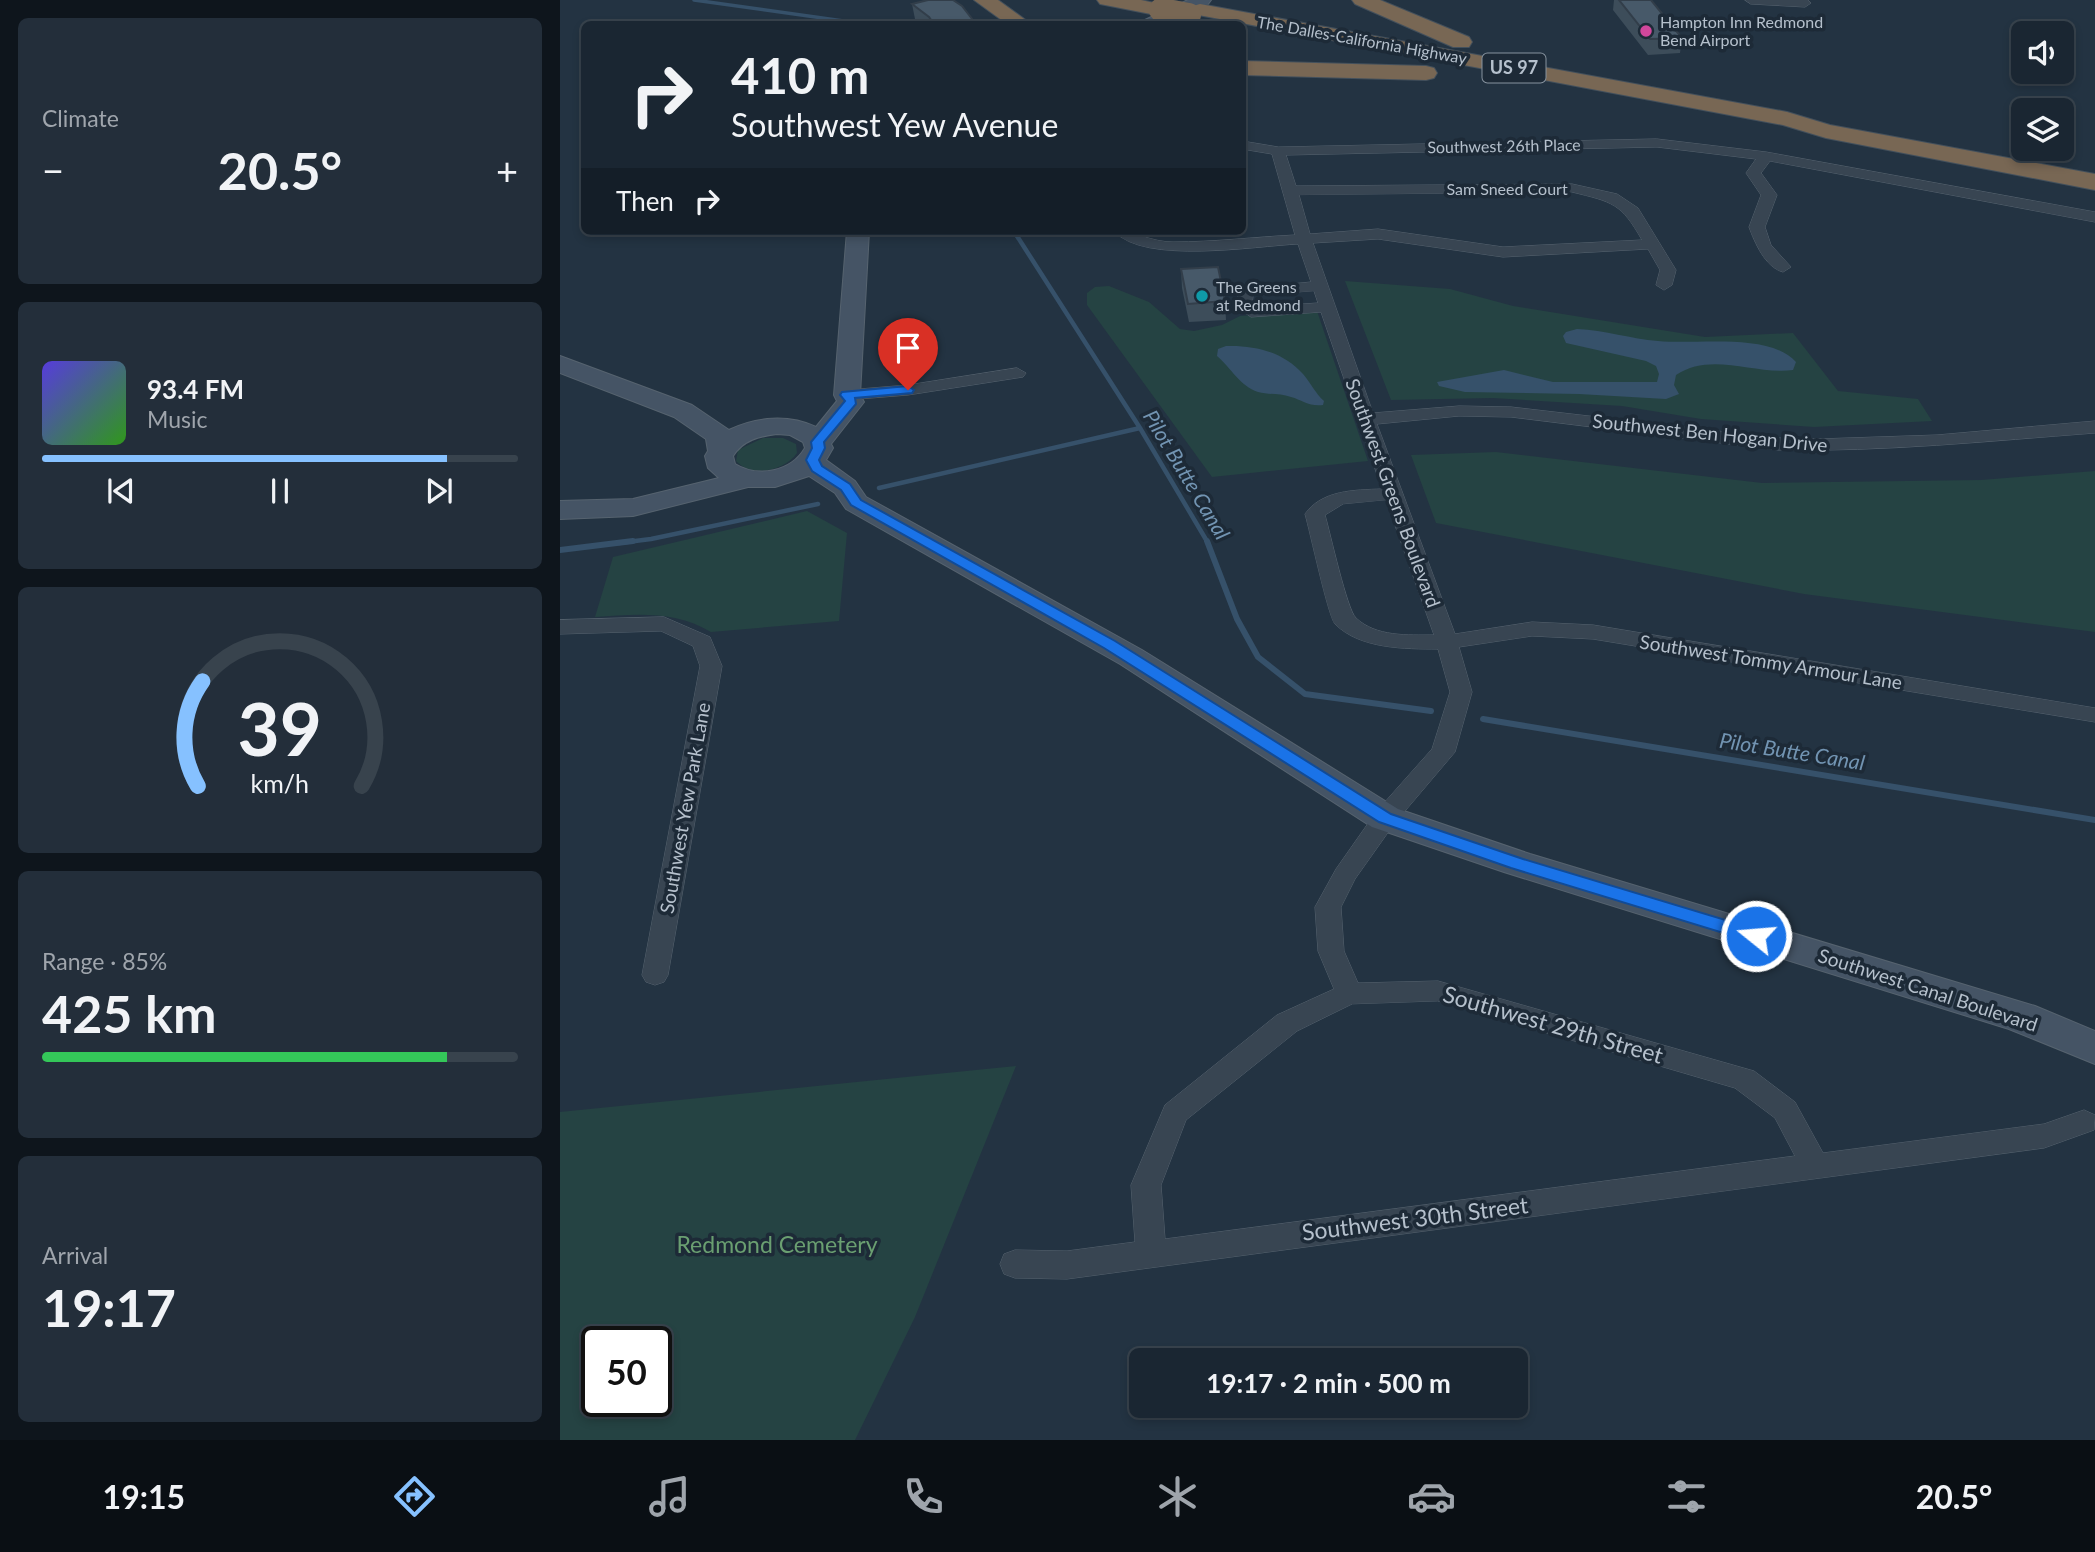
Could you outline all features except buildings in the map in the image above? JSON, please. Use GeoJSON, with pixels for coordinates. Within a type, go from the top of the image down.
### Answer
{"type":"FeatureCollection","features":[{"type":"Feature","properties":{"kind":"highway"},"geometry":{"type":"LineString","coordinates":[[984,0],[1016,21]]}},
{"type":"Feature","properties":{"kind":"highway","name":"The Dalles-California Highway"},"geometry":{"type":"LineString","coordinates":[[1107,0],[1241,21]]}},
{"type":"Feature","properties":{"kind":"highway"},"geometry":{"type":"LineString","coordinates":[[1362,0],[1440,34],[1490,51],[1721,107]]}},
{"type":"Feature","properties":{"kind":"highway","name":"The Dalles-California Highway"},"geometry":{"type":"LineString","coordinates":[[1174,9],[1224,21]]}},
{"type":"Feature","properties":{"kind":"highway","name":"The Dalles-California Highway"},"geometry":{"type":"LineString","coordinates":[[1246,22],[1787,119],[1826,131]]}},
{"type":"Feature","properties":{"kind":"highway","name":"The Dalles-California Highway"},"geometry":{"type":"LineString","coordinates":[[1246,27],[2095,182]]}},
{"type":"Feature","properties":{"kind":"highway"},"geometry":{"type":"LineString","coordinates":[[1246,68],[1380,70],[1443,75],[1782,126]]}},
{"type":"Feature","properties":{"kind":"main road"},"geometry":{"type":"LineString","coordinates":[[560,510],[625,510],[796,471],[815,451],[851,402],[847,395],[858,235]]}},
{"type":"Feature","properties":{"kind":"main road"},"geometry":{"type":"LineString","coordinates":[[560,364],[683,411],[777,427]]}},
{"type":"Feature","properties":{"kind":"main road"},"geometry":{"type":"LineString","coordinates":[[560,496],[606,500],[668,492],[692,481],[739,436],[820,416],[847,395]]}},
{"type":"Feature","properties":{"kind":"main road"},"geometry":{"type":"LineString","coordinates":[[683,411],[694,422],[714,431],[720,438],[720,456],[728,473],[754,479]]}},
{"type":"Feature","properties":{"kind":"main road","name":"Southwest Canal Boulevard"},"geometry":{"type":"LineString","coordinates":[[777,427],[804,430],[815,451],[816,468],[845,487],[856,502],[1109,644],[1385,818],[1517,863],[2021,1017],[2095,1048]]}},
{"type":"Feature","properties":{"kind":"main road","name":"Southwest Canal Boulevard"},"geometry":{"type":"LineString","coordinates":[[754,479],[793,482],[814,489],[838,502],[856,502]]}},
{"type":"Feature","properties":{"kind":"street"},"geometry":{"type":"LineString","coordinates":[[1751,0],[1805,3]]}},
{"type":"Feature","properties":{"kind":"street","name":"Southwest 26th Place"},"geometry":{"type":"LineString","coordinates":[[1246,146],[1278,151],[1657,143],[1766,156],[2095,216]]}},
{"type":"Feature","properties":{"kind":"street","name":"Southwest Greens Boulevard"},"geometry":{"type":"LineString","coordinates":[[1278,151],[1304,238],[1447,642],[1461,692],[1443,752],[1385,818],[1345,875],[1328,906],[1331,951],[1349,994]]}},
{"type":"Feature","properties":{"kind":"street"},"geometry":{"type":"LineString","coordinates":[[1766,156],[1753,173],[1769,195],[1757,228],[1764,246],[1783,267]]}},
{"type":"Feature","properties":{"kind":"street","name":"Sam Sneed Court"},"geometry":{"type":"LineString","coordinates":[[1291,191],[1572,188],[1612,197],[1633,212],[1668,270],[1664,285]]}},
{"type":"Feature","properties":{"kind":"street"},"geometry":{"type":"LineString","coordinates":[[1129,235],[1143,243],[1171,247],[1378,234],[1479,249],[1536,253],[1652,244]]}},
{"type":"Feature","properties":{"kind":"street"},"geometry":{"type":"LineString","coordinates":[[1321,286],[1245,292],[1243,306],[1251,312],[1328,307]]}},
{"type":"Feature","properties":{"kind":"street"},"geometry":{"type":"LineString","coordinates":[[847,395],[908,390],[1017,373]]}},
{"type":"Feature","properties":{"kind":"street","name":"Southwest Ben Hogan Drive"},"geometry":{"type":"LineString","coordinates":[[1366,419],[1459,411],[1511,412],[1778,444],[1815,445],[1872,444],[2095,427]]}},
{"type":"Feature","properties":{"kind":"street"},"geometry":{"type":"LineString","coordinates":[[1393,494],[1332,501],[1321,506],[1315,514],[1343,619],[1360,632],[1386,640],[1447,642]]}},
{"type":"Feature","properties":{"kind":"street","name":"Southwest Yew Park Lane"},"geometry":{"type":"LineString","coordinates":[[560,627],[663,624],[702,642],[711,666],[655,975]]}},
{"type":"Feature","properties":{"kind":"street","name":"Southwest Tommy Armour Lane"},"geometry":{"type":"LineString","coordinates":[[1447,642],[1532,629],[1593,632],[2095,715]]}},
{"type":"Feature","properties":{"kind":"street","name":"Southwest 29th Street"},"geometry":{"type":"LineString","coordinates":[[1152,1253],[1146,1185],[1175,1114],[1287,1023],[1349,994],[1438,991],[1744,1079],[1785,1110],[1815,1166]]}},
{"type":"Feature","properties":{"kind":"street"},"geometry":{"type":"LineString","coordinates":[[1815,1166],[2044,1136],[2084,1122]]}},
{"type":"Feature","properties":{"kind":"street","name":"Southwest 30th Street"},"geometry":{"type":"LineString","coordinates":[[1015,1264],[1066,1265],[1815,1166]]}},
{"type":"Feature","properties":{"kind":"green space","name":"The Greens at Redmond"},"geometry":{"type":"Polygon","coordinates":[[[1345,281],[1450,289],[1513,306],[1705,337],[1793,333],[1838,391],[1918,399],[1932,421],[1814,427],[1701,419],[1622,406],[1493,398],[1391,400],[1345,281]]]}},
{"type":"Feature","properties":{"kind":"green space","name":"The Greens at Redmond"},"geometry":{"type":"Polygon","coordinates":[[[1109,286],[1149,302],[1180,329],[1194,331],[1222,325],[1240,316],[1317,311],[1368,461],[1212,477],[1087,305],[1087,293],[1095,287],[1109,286]]]}},
{"type":"Feature","properties":{"kind":"green space"},"geometry":{"type":"Polygon","coordinates":[[[763,438],[783,438],[796,444],[797,453],[785,464],[768,470],[750,469],[736,461],[738,450],[763,438]]]}},
{"type":"Feature","properties":{"kind":"green space"},"geometry":{"type":"Polygon","coordinates":[[[1496,452],[1762,483],[1981,480],[2095,471],[2095,632],[1804,594],[1436,523],[1411,455],[1496,452]]]}},
{"type":"Feature","properties":{"kind":"green space"},"geometry":{"type":"Polygon","coordinates":[[[807,511],[847,533],[839,621],[711,632],[683,620],[654,615],[595,617],[613,557],[807,511]]]}},
{"type":"Feature","properties":{"kind":"green space","name":"Redmond Cemetery"},"geometry":{"type":"Polygon","coordinates":[[[1016,1066],[915,1317],[855,1440],[560,1440],[560,1112],[1016,1066]]]}},
{"type":"Feature","properties":{"kind":"water"},"geometry":{"type":"Polygon","coordinates":[[[1577,329],[1658,341],[1751,343],[1784,353],[1796,362],[1793,370],[1778,371],[1718,364],[1690,368],[1676,375],[1674,385],[1679,394],[1666,399],[1465,392],[1439,386],[1437,382],[1504,370],[1553,382],[1657,382],[1659,374],[1656,366],[1646,361],[1566,343],[1563,336],[1566,332],[1577,329]]]}},
{"type":"Feature","properties":{"kind":"water"},"geometry":{"type":"Polygon","coordinates":[[[1226,346],[1268,351],[1287,360],[1306,377],[1324,401],[1323,405],[1252,389],[1217,356],[1218,349],[1226,346]]]}},
{"type":"Feature","properties":{"kind":"waterway","name":"Pilot Butte Canal"},"geometry":{"type":"LineString","coordinates":[[694,0],[844,21]]}},
{"type":"Feature","properties":{"kind":"waterway","name":"Pilot Butte Canal"},"geometry":{"type":"LineString","coordinates":[[1017,236],[1140,428]]}},
{"type":"Feature","properties":{"kind":"waterway"},"geometry":{"type":"LineString","coordinates":[[879,488],[1140,428]]}},
{"type":"Feature","properties":{"kind":"waterway","name":"Pilot Butte Canal"},"geometry":{"type":"LineString","coordinates":[[1140,428],[1207,542]]}},
{"type":"Feature","properties":{"kind":"waterway"},"geometry":{"type":"LineString","coordinates":[[619,543],[651,539],[818,504]]}},
{"type":"Feature","properties":{"kind":"waterway"},"geometry":{"type":"LineString","coordinates":[[560,550],[633,541]]}},
{"type":"Feature","properties":{"kind":"waterway","name":"Pilot Butte Canal"},"geometry":{"type":"LineString","coordinates":[[1207,542],[1237,619],[1258,657],[1305,694],[1431,711]]}},
{"type":"Feature","properties":{"kind":"waterway","name":"Pilot Butte Canal"},"geometry":{"type":"LineString","coordinates":[[1483,719],[2095,820]]}},
{"type":"Feature","properties":{"kind":"place","name":"Hampton Inn Redmond Bend Airport"},"geometry":{"type":"Point","coordinates":[1646,31]}},
{"type":"Feature","properties":{"kind":"place","name":"The Greens at Redmond"},"geometry":{"type":"Point","coordinates":[1202,296]}},
{"type":"Feature","properties":{"kind":"route"},"geometry":{"type":"LineString","coordinates":[[908,390],[847,395],[851,402],[818,442],[817,454],[812,460],[816,468],[845,487],[856,502],[1131,657],[1385,818],[1517,863],[1756,936]]}}]}
